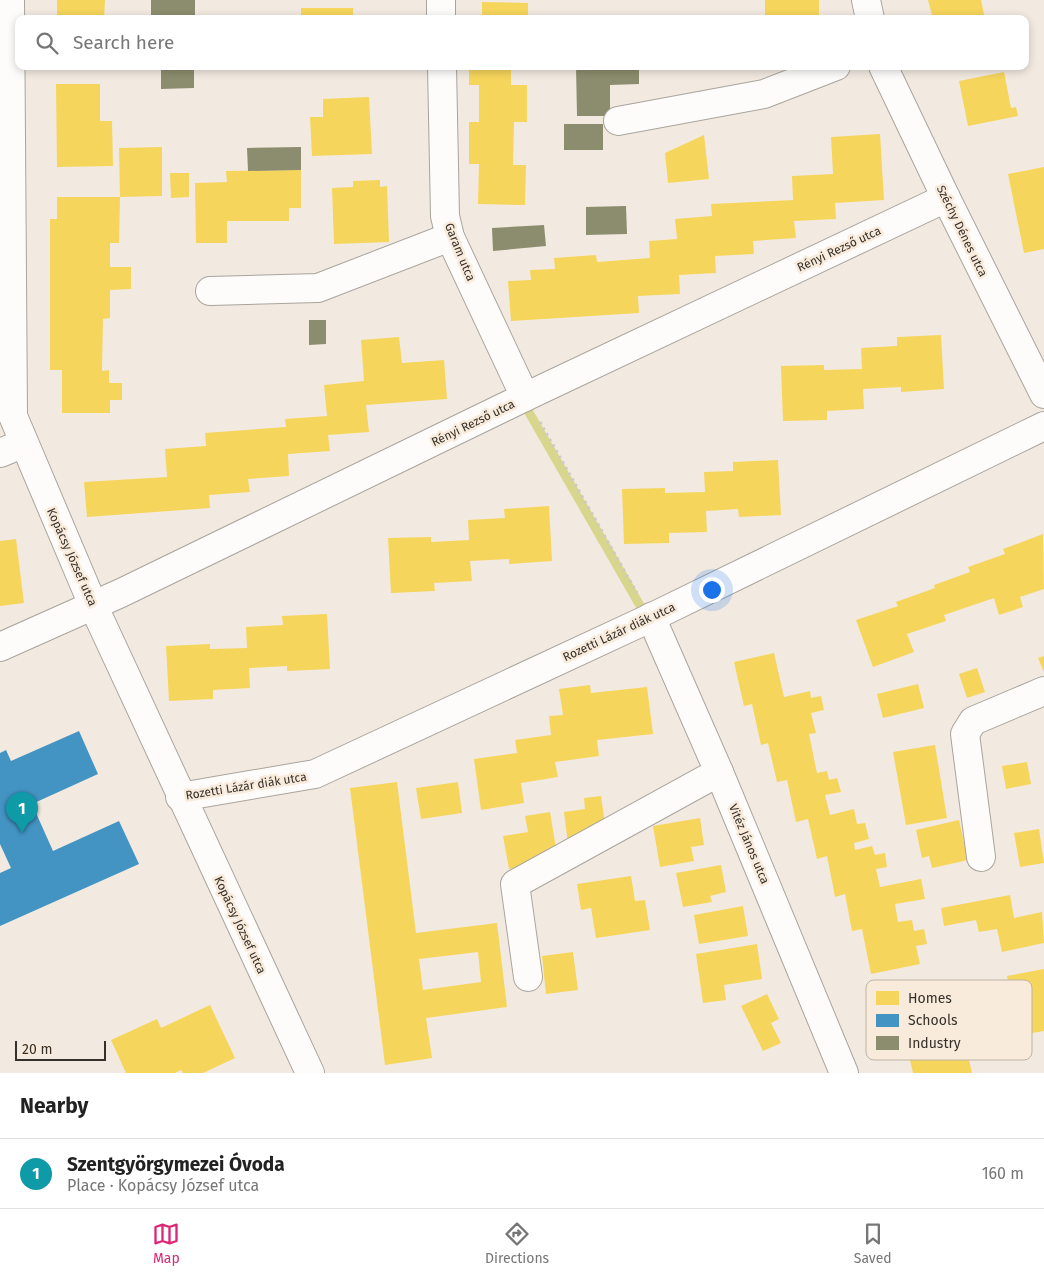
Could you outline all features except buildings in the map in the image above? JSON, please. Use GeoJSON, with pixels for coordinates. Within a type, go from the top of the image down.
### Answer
{"type":"FeatureCollection","features":[{"type":"Feature","properties":{"kind":"street","name":"Kopácsy József utca"},"geometry":{"type":"LineString","coordinates":[[10,0],[11,448],[93,605],[180,797],[310,1073]]}},
{"type":"Feature","properties":{"kind":"street"},"geometry":{"type":"LineString","coordinates":[[441,0],[441,15]]}},
{"type":"Feature","properties":{"kind":"street"},"geometry":{"type":"LineString","coordinates":[[866,0],[869,15]]}},
{"type":"Feature","properties":{"kind":"street","name":"Garam utca"},"geometry":{"type":"LineString","coordinates":[[442,70],[445,216],[450,237],[525,397]]}},
{"type":"Feature","properties":{"kind":"street"},"geometry":{"type":"LineString","coordinates":[[618,121],[764,94],[826,70]]}},
{"type":"Feature","properties":{"kind":"street","name":"Széchy Dénes utca"},"geometry":{"type":"LineString","coordinates":[[885,70],[946,198],[1044,394]]}},
{"type":"Feature","properties":{"kind":"street","name":"Rényi Rezső utca"},"geometry":{"type":"LineString","coordinates":[[0,647],[93,605],[525,397],[946,198]]}},
{"type":"Feature","properties":{"kind":"street"},"geometry":{"type":"LineString","coordinates":[[210,291],[318,288],[450,237]]}},
{"type":"Feature","properties":{"kind":"street","name":"Rozetti Lázár diák utca"},"geometry":{"type":"LineString","coordinates":[[180,797],[315,774],[651,617],[1044,426]]}},
{"type":"Feature","properties":{"kind":"street","name":"Vitéz János utca"},"geometry":{"type":"LineString","coordinates":[[651,617],[844,1073]]}},
{"type":"Feature","properties":{"kind":"street"},"geometry":{"type":"LineString","coordinates":[[982,857],[965,734],[973,721],[1044,691]]}},
{"type":"Feature","properties":{"kind":"street"},"geometry":{"type":"LineString","coordinates":[[528,977],[515,884],[718,772]]}},
{"type":"Feature","properties":{"kind":"path"},"geometry":{"type":"LineString","coordinates":[[525,397],[651,617]]}},
{"type":"Feature","properties":{"kind":"waterway"},"geometry":{"type":"LineString","coordinates":[[523,402],[646,616]]}},
{"type":"Feature","properties":{"kind":"place","name":"Szentgyörgymezei Óvoda"},"geometry":{"type":"Point","coordinates":[22,833]}}]}
